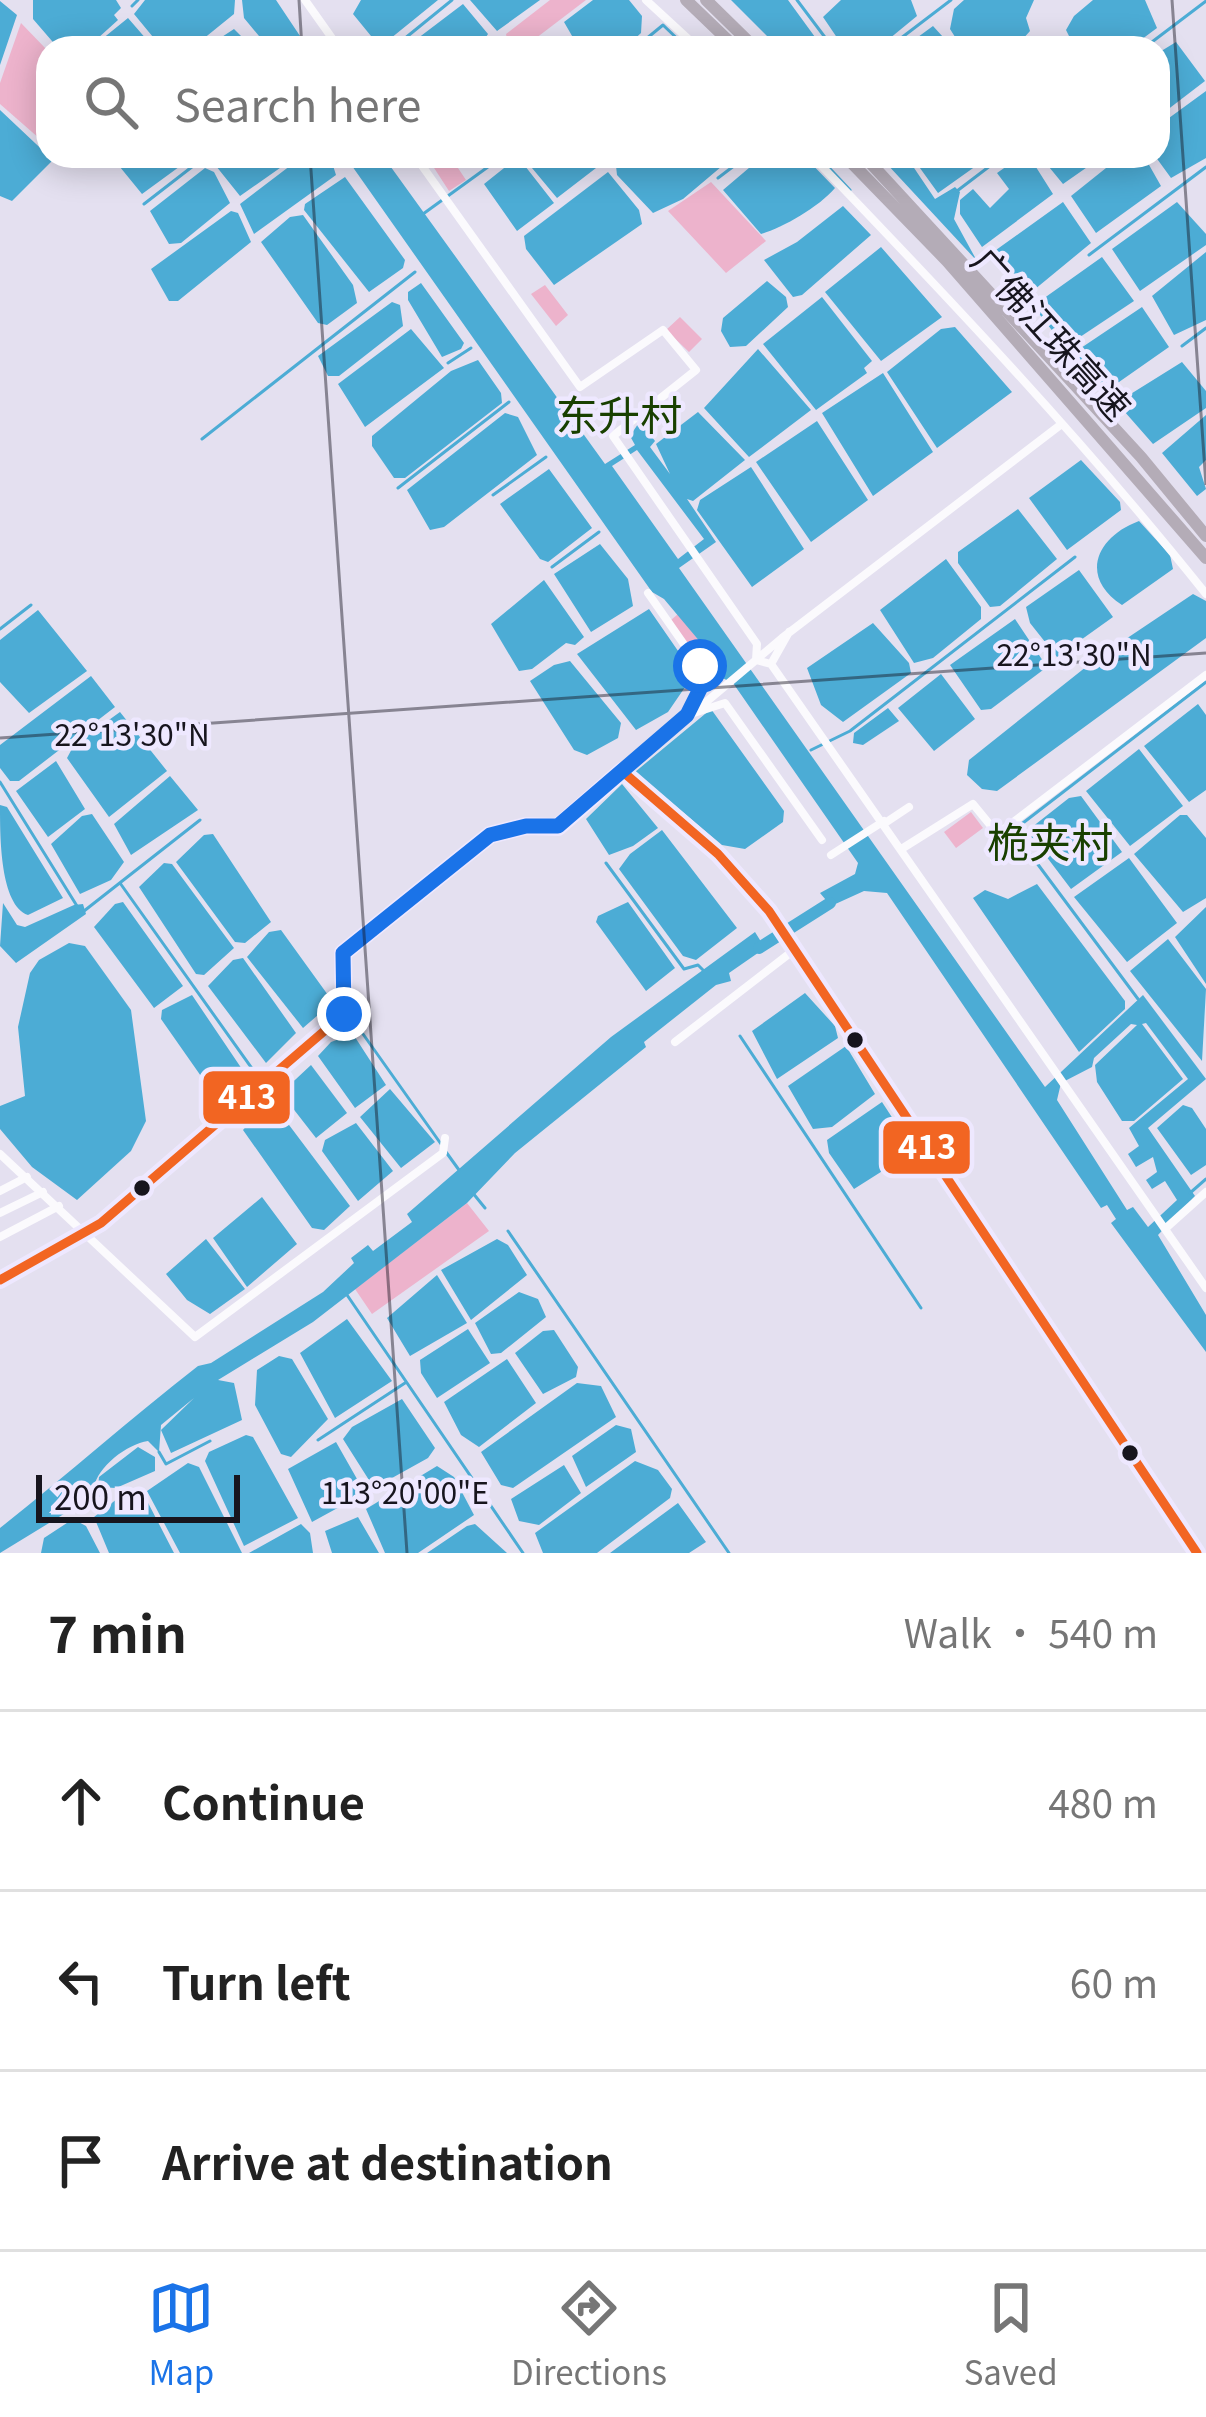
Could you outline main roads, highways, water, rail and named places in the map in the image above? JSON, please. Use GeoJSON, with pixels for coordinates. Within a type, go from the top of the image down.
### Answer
{"type":"FeatureCollection","features":[{"type":"Feature","properties":{"kind":"highway"},"geometry":{"type":"LineString","coordinates":[[686,0],[724,36]]}},
{"type":"Feature","properties":{"kind":"highway"},"geometry":{"type":"LineString","coordinates":[[706,0],[743,36]]}},
{"type":"Feature","properties":{"kind":"highway","name":"广佛江珠高速"},"geometry":{"type":"LineString","coordinates":[[857,168],[947,261],[1206,558]]}},
{"type":"Feature","properties":{"kind":"highway","name":"广佛江珠高速"},"geometry":{"type":"LineString","coordinates":[[875,168],[1142,457],[1206,536]]}},
{"type":"Feature","properties":{"kind":"water"},"geometry":{"type":"Polygon","coordinates":[[[33,0],[116,0],[121,8],[114,15],[118,20],[100,36],[48,36],[33,19],[33,0]]]}},
{"type":"Feature","properties":{"kind":"water"},"geometry":{"type":"Polygon","coordinates":[[[145,0],[235,0],[234,14],[207,36],[152,36],[134,14],[145,0]]]}},
{"type":"Feature","properties":{"kind":"water"},"geometry":{"type":"Polygon","coordinates":[[[242,0],[276,0],[300,36],[259,36],[244,18],[242,0]]]}},
{"type":"Feature","properties":{"kind":"water"},"geometry":{"type":"Polygon","coordinates":[[[361,0],[438,0],[394,36],[371,36],[353,14],[361,0]]]}},
{"type":"Feature","properties":{"kind":"water"},"geometry":{"type":"Polygon","coordinates":[[[470,0],[540,0],[497,31],[470,0]]]}},
{"type":"Feature","properties":{"kind":"water"},"geometry":{"type":"Polygon","coordinates":[[[593,0],[629,0],[642,16],[638,36],[572,36],[564,22],[593,0]]]}},
{"type":"Feature","properties":{"kind":"water"},"geometry":{"type":"Polygon","coordinates":[[[731,0],[788,0],[814,36],[767,36],[731,0]]]}},
{"type":"Feature","properties":{"kind":"water"},"geometry":{"type":"Polygon","coordinates":[[[841,0],[911,0],[917,16],[893,36],[836,36],[823,17],[841,0]]]}},
{"type":"Feature","properties":{"kind":"water"},"geometry":{"type":"Polygon","coordinates":[[[964,0],[1034,0],[1026,18],[1030,31],[1026,36],[954,36],[950,29],[954,9],[964,0]]]}},
{"type":"Feature","properties":{"kind":"water"},"geometry":{"type":"Polygon","coordinates":[[[1093,0],[1145,0],[1157,28],[1146,36],[1069,36],[1066,30],[1093,0]]]}},
{"type":"Feature","properties":{"kind":"water"},"geometry":{"type":"Polygon","coordinates":[[[0,1],[17,15],[0,65],[0,1]]]}},
{"type":"Feature","properties":{"kind":"water"},"geometry":{"type":"Polygon","coordinates":[[[463,4],[488,34],[487,36],[421,36],[463,4]]]}},
{"type":"Feature","properties":{"kind":"water"},"geometry":{"type":"Polygon","coordinates":[[[128,18],[144,36],[106,36],[128,18]]]}},
{"type":"Feature","properties":{"kind":"water"},"geometry":{"type":"Polygon","coordinates":[[[933,26],[942,36],[919,36],[933,26]]]}},
{"type":"Feature","properties":{"kind":"water"},"geometry":{"type":"Polygon","coordinates":[[[1176,42],[1205,81],[1170,108],[1170,46],[1176,42]]]}},
{"type":"Feature","properties":{"kind":"water"},"geometry":{"type":"Polygon","coordinates":[[[1206,91],[1206,158],[1171,178],[1164,168],[1170,168],[1170,117],[1206,91]]]}},
{"type":"Feature","properties":{"kind":"water"},"geometry":{"type":"Polygon","coordinates":[[[0,110],[36,144],[36,168],[45,168],[12,201],[0,196],[0,110]]]}},
{"type":"Feature","properties":{"kind":"water"},"geometry":{"type":"Polygon","coordinates":[[[121,168],[178,168],[142,194],[121,168]]]}},
{"type":"Feature","properties":{"kind":"water"},"geometry":{"type":"Polygon","coordinates":[[[205,168],[214,172],[230,203],[181,243],[169,244],[150,211],[205,168]]]}},
{"type":"Feature","properties":{"kind":"water"},"geometry":{"type":"Polygon","coordinates":[[[218,168],[280,168],[240,196],[218,168]]]}},
{"type":"Feature","properties":{"kind":"water"},"geometry":{"type":"Polygon","coordinates":[[[287,168],[334,168],[336,175],[254,234],[240,204],[287,168]]]}},
{"type":"Feature","properties":{"kind":"water"},"geometry":{"type":"Polygon","coordinates":[[[353,168],[392,168],[605,464],[635,445],[630,436],[640,421],[655,441],[650,447],[670,474],[656,444],[698,412],[745,460],[693,501],[687,499],[716,542],[679,568],[1045,1087],[1143,995],[1206,1079],[1148,1128],[1195,1196],[1158,1235],[1206,1315],[1206,1352],[1111,1223],[1116,1219],[1107,1205],[1101,1208],[887,893],[864,891],[831,906],[820,893],[855,874],[858,863],[733,683],[718,676],[717,662],[664,599],[652,592],[353,168]],[[637,450],[612,466],[678,559],[704,539],[637,450]],[[1146,1023],[1142,1024],[1183,1079],[1134,1121],[1122,1121],[1097,1082],[1095,1065],[1137,1025],[1131,1024],[1094,1058],[1092,1067],[1061,1083],[1057,1100],[1127,1210],[1133,1207],[1148,1227],[1177,1200],[1165,1181],[1152,1189],[1146,1180],[1157,1172],[1153,1157],[1136,1167],[1128,1154],[1139,1146],[1129,1128],[1188,1079],[1146,1023]]]}},
{"type":"Feature","properties":{"kind":"water"},"geometry":{"type":"Polygon","coordinates":[[[504,168],[527,168],[554,203],[517,231],[484,184],[504,168]]]}},
{"type":"Feature","properties":{"kind":"water"},"geometry":{"type":"Polygon","coordinates":[[[532,168],[596,168],[557,198],[532,168]]]}},
{"type":"Feature","properties":{"kind":"water"},"geometry":{"type":"Polygon","coordinates":[[[616,168],[720,168],[683,199],[653,213],[617,175],[616,168]]]}},
{"type":"Feature","properties":{"kind":"water"},"geometry":{"type":"Polygon","coordinates":[[[749,168],[816,168],[835,188],[800,216],[761,234],[723,190],[749,168]]]}},
{"type":"Feature","properties":{"kind":"water"},"geometry":{"type":"Polygon","coordinates":[[[891,168],[914,168],[935,199],[955,187],[960,192],[954,219],[977,261],[891,168]]]}},
{"type":"Feature","properties":{"kind":"water"},"geometry":{"type":"Polygon","coordinates":[[[920,168],[973,168],[938,193],[920,168]]]}},
{"type":"Feature","properties":{"kind":"water"},"geometry":{"type":"Polygon","coordinates":[[[1004,168],[1037,168],[1053,194],[982,247],[960,214],[960,200],[973,189],[990,208],[1009,189],[997,173],[1004,168]]]}},
{"type":"Feature","properties":{"kind":"water"},"geometry":{"type":"Polygon","coordinates":[[[1050,168],[1086,168],[1063,184],[1050,168]]]}},
{"type":"Feature","properties":{"kind":"water"},"geometry":{"type":"Polygon","coordinates":[[[1106,168],[1151,168],[1161,186],[1096,233],[1071,196],[1106,168]]]}},
{"type":"Feature","properties":{"kind":"water"},"geometry":{"type":"Polygon","coordinates":[[[608,172],[639,210],[642,224],[554,285],[526,249],[524,236],[608,172]]]}},
{"type":"Feature","properties":{"kind":"water"},"geometry":{"type":"Polygon","coordinates":[[[345,177],[405,260],[403,268],[369,292],[304,210],[305,204],[345,177]]]}},
{"type":"Feature","properties":{"kind":"water"},"geometry":{"type":"Polygon","coordinates":[[[1063,202],[1091,243],[1023,299],[989,255],[1063,202]]]}},
{"type":"Feature","properties":{"kind":"water"},"geometry":{"type":"Polygon","coordinates":[[[1177,202],[1206,234],[1206,245],[1140,291],[1112,249],[1177,202]]]}},
{"type":"Feature","properties":{"kind":"water"},"geometry":{"type":"Polygon","coordinates":[[[843,206],[871,235],[802,295],[793,297],[764,260],[797,242],[843,206]]]}},
{"type":"Feature","properties":{"kind":"water"},"geometry":{"type":"Polygon","coordinates":[[[231,211],[238,213],[251,242],[178,301],[169,301],[151,269],[231,211]]]}},
{"type":"Feature","properties":{"kind":"water"},"geometry":{"type":"Polygon","coordinates":[[[303,215],[353,285],[357,303],[327,325],[318,323],[261,242],[290,217],[303,215]]]}},
{"type":"Feature","properties":{"kind":"water"},"geometry":{"type":"Polygon","coordinates":[[[881,247],[942,317],[881,361],[825,292],[881,247]]]}},
{"type":"Feature","properties":{"kind":"water"},"geometry":{"type":"Polygon","coordinates":[[[1206,252],[1206,320],[1174,335],[1152,296],[1206,252]]]}},
{"type":"Feature","properties":{"kind":"water"},"geometry":{"type":"Polygon","coordinates":[[[1102,257],[1134,301],[1065,347],[1033,306],[1102,257]]]}},
{"type":"Feature","properties":{"kind":"water"},"geometry":{"type":"Polygon","coordinates":[[[767,281],[786,297],[788,307],[746,346],[730,347],[721,331],[723,318],[767,281]]]}},
{"type":"Feature","properties":{"kind":"water"},"geometry":{"type":"Polygon","coordinates":[[[421,283],[464,343],[461,349],[442,357],[408,300],[408,292],[421,283]]]}},
{"type":"Feature","properties":{"kind":"water"},"geometry":{"type":"Polygon","coordinates":[[[822,297],[872,361],[864,368],[867,373],[816,410],[763,344],[822,297]]]}},
{"type":"Feature","properties":{"kind":"water"},"geometry":{"type":"Polygon","coordinates":[[[392,302],[400,305],[403,326],[339,376],[328,376],[318,356],[392,302]]]}},
{"type":"Feature","properties":{"kind":"water"},"geometry":{"type":"Polygon","coordinates":[[[1142,307],[1169,347],[1119,382],[1100,385],[1075,352],[1142,307]]]}},
{"type":"Feature","properties":{"kind":"water"},"geometry":{"type":"Polygon","coordinates":[[[955,327],[1012,392],[937,448],[887,372],[941,329],[955,327]]]}},
{"type":"Feature","properties":{"kind":"water"},"geometry":{"type":"Polygon","coordinates":[[[411,329],[444,368],[365,427],[338,384],[411,329]]]}},
{"type":"Feature","properties":{"kind":"water"},"geometry":{"type":"Polygon","coordinates":[[[758,349],[811,410],[749,457],[704,408],[758,349]]]}},
{"type":"Feature","properties":{"kind":"water"},"geometry":{"type":"Polygon","coordinates":[[[478,360],[501,393],[502,403],[405,478],[394,478],[372,446],[372,436],[451,371],[478,360]]]}},
{"type":"Feature","properties":{"kind":"water"},"geometry":{"type":"Polygon","coordinates":[[[1182,362],[1206,391],[1206,408],[1153,444],[1124,411],[1121,400],[1182,362]]]}},
{"type":"Feature","properties":{"kind":"water"},"geometry":{"type":"Polygon","coordinates":[[[883,373],[933,452],[873,496],[822,413],[883,373]]]}},
{"type":"Feature","properties":{"kind":"water"},"geometry":{"type":"Polygon","coordinates":[[[505,413],[518,417],[537,455],[444,527],[430,530],[407,490],[505,413]]]}},
{"type":"Feature","properties":{"kind":"water"},"geometry":{"type":"Polygon","coordinates":[[[1206,415],[1206,460],[1199,467],[1206,489],[1197,496],[1162,453],[1206,415]]]}},
{"type":"Feature","properties":{"kind":"water"},"geometry":{"type":"Polygon","coordinates":[[[817,421],[868,500],[811,542],[756,462],[817,421]]]}},
{"type":"Feature","properties":{"kind":"water"},"geometry":{"type":"Polygon","coordinates":[[[1081,460],[1120,502],[1121,510],[1067,550],[1029,498],[1081,460]]]}},
{"type":"Feature","properties":{"kind":"water"},"geometry":{"type":"Polygon","coordinates":[[[751,467],[804,549],[752,587],[697,510],[700,500],[751,467]]]}},
{"type":"Feature","properties":{"kind":"water"},"geometry":{"type":"Polygon","coordinates":[[[549,469],[592,528],[548,562],[540,559],[500,504],[549,469]]]}},
{"type":"Feature","properties":{"kind":"water"},"geometry":{"type":"Polygon","coordinates":[[[1018,509],[1057,559],[1000,606],[990,607],[958,563],[958,552],[1018,509]]]}},
{"type":"Feature","properties":{"kind":"water"},"geometry":{"type":"Polygon","coordinates":[[[1139,521],[1170,555],[1173,569],[1122,605],[1100,582],[1098,558],[1112,537],[1139,521]]]}},
{"type":"Feature","properties":{"kind":"water"},"geometry":{"type":"Polygon","coordinates":[[[600,544],[628,579],[633,606],[591,632],[554,574],[600,544]]]}},
{"type":"Feature","properties":{"kind":"water"},"geometry":{"type":"Polygon","coordinates":[[[946,559],[981,607],[981,619],[933,658],[914,663],[880,610],[946,559]]]}},
{"type":"Feature","properties":{"kind":"water"},"geometry":{"type":"Polygon","coordinates":[[[1079,570],[1113,617],[1057,657],[1030,623],[1026,607],[1079,570]]]}},
{"type":"Feature","properties":{"kind":"water"},"geometry":{"type":"Polygon","coordinates":[[[544,580],[584,637],[575,645],[566,643],[532,669],[519,671],[491,624],[544,580]]]}},
{"type":"Feature","properties":{"kind":"water"},"geometry":{"type":"Polygon","coordinates":[[[1193,594],[1206,601],[1206,638],[997,791],[982,789],[967,775],[969,760],[1096,659],[1193,594]]]}},
{"type":"Feature","properties":{"kind":"water"},"geometry":{"type":"Polygon","coordinates":[[[649,609],[694,674],[668,712],[636,730],[577,654],[649,609]]]}},
{"type":"Feature","properties":{"kind":"water"},"geometry":{"type":"Polygon","coordinates":[[[38,610],[87,671],[29,713],[0,682],[0,640],[38,610]]]}},
{"type":"Feature","properties":{"kind":"water"},"geometry":{"type":"Polygon","coordinates":[[[1015,619],[1047,667],[991,709],[981,710],[950,665],[1015,619]]]}},
{"type":"Feature","properties":{"kind":"water"},"geometry":{"type":"Polygon","coordinates":[[[873,623],[909,663],[911,673],[843,722],[821,705],[807,668],[873,623]]]}},
{"type":"Feature","properties":{"kind":"water"},"geometry":{"type":"Polygon","coordinates":[[[570,661],[621,723],[618,738],[587,755],[574,750],[530,681],[570,661]]]}},
{"type":"Feature","properties":{"kind":"water"},"geometry":{"type":"Polygon","coordinates":[[[941,674],[975,719],[934,751],[898,708],[941,674]]]}},
{"type":"Feature","properties":{"kind":"water"},"geometry":{"type":"Polygon","coordinates":[[[91,676],[115,707],[19,781],[10,781],[0,768],[0,745],[91,676]]]}},
{"type":"Feature","properties":{"kind":"water"},"geometry":{"type":"Polygon","coordinates":[[[1198,704],[1206,715],[1206,790],[1189,802],[1144,746],[1198,704]]]}},
{"type":"Feature","properties":{"kind":"water"},"geometry":{"type":"Polygon","coordinates":[[[888,708],[899,721],[863,745],[853,743],[854,733],[888,708]]]}},
{"type":"Feature","properties":{"kind":"water"},"geometry":{"type":"Polygon","coordinates":[[[711,709],[784,811],[783,822],[745,849],[722,845],[635,772],[711,709]]]}},
{"type":"Feature","properties":{"kind":"water"},"geometry":{"type":"Polygon","coordinates":[[[120,712],[167,771],[109,817],[67,758],[74,745],[120,712]]]}},
{"type":"Feature","properties":{"kind":"water"},"geometry":{"type":"Polygon","coordinates":[[[1139,749],[1183,806],[1130,846],[1086,791],[1139,749]]]}},
{"type":"Feature","properties":{"kind":"water"},"geometry":{"type":"Polygon","coordinates":[[[56,761],[85,809],[48,837],[16,791],[56,761]]]}},
{"type":"Feature","properties":{"kind":"water"},"geometry":{"type":"Polygon","coordinates":[[[170,776],[198,810],[131,855],[114,824],[170,776]]]}},
{"type":"Feature","properties":{"kind":"water"},"geometry":{"type":"Polygon","coordinates":[[[622,784],[658,828],[633,846],[609,855],[586,819],[622,784]]]}},
{"type":"Feature","properties":{"kind":"water"},"geometry":{"type":"Polygon","coordinates":[[[1081,796],[1122,852],[1071,889],[1027,831],[1069,798],[1081,796]]]}},
{"type":"Feature","properties":{"kind":"water"},"geometry":{"type":"Polygon","coordinates":[[[0,805],[7,807],[63,898],[28,915],[19,909],[7,884],[0,805]]]}},
{"type":"Feature","properties":{"kind":"water"},"geometry":{"type":"Polygon","coordinates":[[[92,814],[124,862],[111,880],[80,894],[51,844],[82,816],[92,814]]]}},
{"type":"Feature","properties":{"kind":"water"},"geometry":{"type":"Polygon","coordinates":[[[1180,815],[1187,815],[1206,838],[1206,898],[1183,912],[1134,854],[1180,815]]]}},
{"type":"Feature","properties":{"kind":"water"},"geometry":{"type":"Polygon","coordinates":[[[662,830],[737,928],[696,960],[683,956],[619,869],[630,854],[662,830]]]}},
{"type":"Feature","properties":{"kind":"water"},"geometry":{"type":"Polygon","coordinates":[[[213,834],[271,922],[245,943],[235,942],[176,862],[204,835],[213,834]]]}},
{"type":"Feature","properties":{"kind":"water"},"geometry":{"type":"Polygon","coordinates":[[[1129,858],[1177,923],[1127,962],[1074,897],[1129,858]]]}},
{"type":"Feature","properties":{"kind":"water"},"geometry":{"type":"Polygon","coordinates":[[[164,863],[172,864],[234,948],[204,975],[196,974],[139,887],[164,863]]]}},
{"type":"Feature","properties":{"kind":"water"},"geometry":{"type":"Polygon","coordinates":[[[1037,884],[1125,1001],[1125,1009],[1079,1052],[973,898],[985,890],[1008,899],[1037,884]]]}},
{"type":"Feature","properties":{"kind":"water"},"geometry":{"type":"Polygon","coordinates":[[[123,902],[183,986],[154,1008],[94,927],[115,904],[123,902]]]}},
{"type":"Feature","properties":{"kind":"water"},"geometry":{"type":"Polygon","coordinates":[[[628,902],[675,968],[646,991],[596,922],[598,916],[628,902]]]}},
{"type":"Feature","properties":{"kind":"water"},"geometry":{"type":"Polygon","coordinates":[[[3,903],[17,925],[25,927],[74,905],[83,904],[86,914],[16,963],[0,946],[3,903]]]}},
{"type":"Feature","properties":{"kind":"water"},"geometry":{"type":"Polygon","coordinates":[[[1206,907],[1206,984],[1175,937],[1206,907]]]}},
{"type":"Feature","properties":{"kind":"water"},"geometry":{"type":"Polygon","coordinates":[[[281,930],[333,1002],[303,1028],[247,957],[269,932],[281,930]]]}},
{"type":"Feature","properties":{"kind":"water"},"geometry":{"type":"Polygon","coordinates":[[[755,932],[765,948],[729,973],[731,981],[716,985],[644,1042],[646,1047],[515,1153],[467,1203],[313,1322],[218,1380],[234,1383],[242,1420],[171,1453],[161,1430],[194,1398],[161,1425],[159,1452],[148,1441],[107,1465],[94,1488],[103,1497],[80,1494],[72,1509],[0,1553],[0,1528],[148,1406],[198,1366],[211,1363],[323,1292],[354,1263],[351,1258],[368,1245],[373,1251],[412,1222],[407,1214],[611,1037],[755,932]]]}},
{"type":"Feature","properties":{"kind":"water"},"geometry":{"type":"Polygon","coordinates":[[[1168,939],[1206,989],[1202,1061],[1130,971],[1168,939]]]}},
{"type":"Feature","properties":{"kind":"water"},"geometry":{"type":"Polygon","coordinates":[[[69,943],[85,946],[131,1010],[146,1121],[131,1151],[77,1200],[32,1167],[0,1129],[0,1106],[25,1096],[18,1027],[30,973],[39,960],[69,943]]]}},
{"type":"Feature","properties":{"kind":"water"},"geometry":{"type":"Polygon","coordinates":[[[243,958],[296,1033],[266,1063],[208,986],[233,960],[243,958]]]}},
{"type":"Feature","properties":{"kind":"water"},"geometry":{"type":"Polygon","coordinates":[[[805,993],[835,1026],[838,1038],[777,1079],[752,1031],[805,993]]]}},
{"type":"Feature","properties":{"kind":"water"},"geometry":{"type":"Polygon","coordinates":[[[192,995],[248,1078],[226,1101],[217,1099],[161,1019],[162,1010],[192,995]]]}},
{"type":"Feature","properties":{"kind":"water"},"geometry":{"type":"Polygon","coordinates":[[[353,1034],[386,1085],[355,1108],[318,1056],[331,1042],[353,1034]]]}},
{"type":"Feature","properties":{"kind":"water"},"geometry":{"type":"Polygon","coordinates":[[[846,1046],[875,1094],[832,1127],[813,1129],[788,1086],[846,1046]]]}},
{"type":"Feature","properties":{"kind":"water"},"geometry":{"type":"Polygon","coordinates":[[[311,1065],[347,1113],[316,1138],[281,1093],[311,1065]]]}},
{"type":"Feature","properties":{"kind":"water"},"geometry":{"type":"Polygon","coordinates":[[[390,1089],[435,1142],[401,1168],[360,1117],[390,1089]]]}},
{"type":"Feature","properties":{"kind":"water"},"geometry":{"type":"Polygon","coordinates":[[[882,1102],[914,1151],[854,1189],[829,1153],[827,1140],[882,1102]]]}},
{"type":"Feature","properties":{"kind":"water"},"geometry":{"type":"Polygon","coordinates":[[[274,1105],[350,1206],[324,1230],[312,1228],[243,1130],[262,1108],[274,1105]]]}},
{"type":"Feature","properties":{"kind":"water"},"geometry":{"type":"Polygon","coordinates":[[[1183,1105],[1192,1108],[1206,1129],[1206,1165],[1191,1175],[1157,1128],[1183,1105]]]}},
{"type":"Feature","properties":{"kind":"water"},"geometry":{"type":"Polygon","coordinates":[[[356,1123],[393,1171],[358,1201],[322,1151],[325,1140],[356,1123]]]}},
{"type":"Feature","properties":{"kind":"water"},"geometry":{"type":"Polygon","coordinates":[[[262,1197],[297,1244],[247,1287],[213,1238],[262,1197]]]}},
{"type":"Feature","properties":{"kind":"water"},"geometry":{"type":"Polygon","coordinates":[[[206,1239],[245,1289],[210,1314],[187,1300],[166,1274],[206,1239]]]}},
{"type":"Feature","properties":{"kind":"water"},"geometry":{"type":"Polygon","coordinates":[[[497,1239],[508,1245],[527,1275],[471,1320],[441,1270],[497,1239]]]}},
{"type":"Feature","properties":{"kind":"water"},"geometry":{"type":"Polygon","coordinates":[[[437,1275],[467,1323],[410,1356],[387,1318],[437,1275]]]}},
{"type":"Feature","properties":{"kind":"water"},"geometry":{"type":"Polygon","coordinates":[[[519,1292],[538,1299],[546,1317],[501,1353],[491,1354],[475,1323],[519,1292]]]}},
{"type":"Feature","properties":{"kind":"water"},"geometry":{"type":"Polygon","coordinates":[[[347,1319],[392,1381],[335,1418],[300,1353],[347,1319]]]}},
{"type":"Feature","properties":{"kind":"water"},"geometry":{"type":"Polygon","coordinates":[[[468,1329],[490,1363],[437,1398],[421,1373],[420,1360],[468,1329]]]}},
{"type":"Feature","properties":{"kind":"water"},"geometry":{"type":"Polygon","coordinates":[[[554,1330],[578,1367],[576,1377],[543,1394],[515,1353],[543,1331],[554,1330]]]}},
{"type":"Feature","properties":{"kind":"water"},"geometry":{"type":"Polygon","coordinates":[[[279,1356],[292,1359],[328,1419],[291,1457],[281,1454],[255,1405],[257,1370],[279,1356]]]}},
{"type":"Feature","properties":{"kind":"water"},"geometry":{"type":"Polygon","coordinates":[[[507,1359],[536,1403],[479,1447],[461,1435],[444,1402],[507,1359]]]}},
{"type":"Feature","properties":{"kind":"water"},"geometry":{"type":"Polygon","coordinates":[[[577,1383],[601,1386],[616,1417],[513,1488],[501,1485],[481,1452],[577,1383]]]}},
{"type":"Feature","properties":{"kind":"water"},"geometry":{"type":"Polygon","coordinates":[[[402,1399],[435,1448],[428,1458],[374,1488],[343,1439],[352,1427],[402,1399]]]}},
{"type":"Feature","properties":{"kind":"water"},"geometry":{"type":"Polygon","coordinates":[[[616,1425],[631,1429],[636,1452],[586,1487],[572,1456],[616,1425]]]}},
{"type":"Feature","properties":{"kind":"water"},"geometry":{"type":"Polygon","coordinates":[[[246,1435],[253,1437],[298,1518],[244,1546],[205,1461],[209,1452],[246,1435]]]}},
{"type":"Feature","properties":{"kind":"water"},"geometry":{"type":"Polygon","coordinates":[[[336,1442],[365,1493],[312,1522],[288,1469],[336,1442]]]}},
{"type":"Feature","properties":{"kind":"water"},"geometry":{"type":"Polygon","coordinates":[[[138,1447],[155,1457],[155,1471],[116,1488],[98,1487],[99,1477],[138,1447]]]}},
{"type":"Feature","properties":{"kind":"water"},"geometry":{"type":"Polygon","coordinates":[[[635,1461],[658,1470],[672,1489],[670,1498],[597,1553],[543,1553],[535,1533],[635,1461]]]}},
{"type":"Feature","properties":{"kind":"water"},"geometry":{"type":"Polygon","coordinates":[[[188,1463],[199,1467],[242,1553],[180,1553],[147,1491],[188,1463]]]}},
{"type":"Feature","properties":{"kind":"water"},"geometry":{"type":"Polygon","coordinates":[[[564,1465],[581,1493],[539,1525],[519,1521],[511,1499],[564,1465]]]}},
{"type":"Feature","properties":{"kind":"water"},"geometry":{"type":"Polygon","coordinates":[[[437,1466],[454,1477],[474,1515],[418,1553],[385,1553],[366,1509],[437,1466]]]}},
{"type":"Feature","properties":{"kind":"water"},"geometry":{"type":"Polygon","coordinates":[[[140,1491],[174,1553],[109,1553],[94,1517],[122,1495],[140,1491]]]}},
{"type":"Feature","properties":{"kind":"water"},"geometry":{"type":"Polygon","coordinates":[[[678,1503],[706,1542],[689,1553],[610,1553],[678,1503]]]}},
{"type":"Feature","properties":{"kind":"water"},"geometry":{"type":"Polygon","coordinates":[[[358,1517],[379,1553],[332,1553],[325,1531],[358,1517]]]}},
{"type":"Feature","properties":{"kind":"water"},"geometry":{"type":"Polygon","coordinates":[[[73,1519],[86,1526],[100,1553],[41,1553],[44,1538],[73,1519]]]}},
{"type":"Feature","properties":{"kind":"water"},"geometry":{"type":"Polygon","coordinates":[[[301,1524],[310,1533],[313,1553],[249,1553],[301,1524]]]}},
{"type":"Feature","properties":{"kind":"water"},"geometry":{"type":"Polygon","coordinates":[[[475,1524],[507,1553],[427,1553],[467,1526],[475,1524]]]}},
{"type":"Feature","properties":{"kind":"waterway"},"geometry":{"type":"LineString","coordinates":[[132,6],[138,0]]}},
{"type":"Feature","properties":{"kind":"waterway"},"geometry":{"type":"LineString","coordinates":[[408,36],[452,0]]}},
{"type":"Feature","properties":{"kind":"waterway"},"geometry":{"type":"LineString","coordinates":[[797,0],[824,36]]}},
{"type":"Feature","properties":{"kind":"waterway"},"geometry":{"type":"LineString","coordinates":[[904,36],[951,0]]}},
{"type":"Feature","properties":{"kind":"waterway"},"geometry":{"type":"LineString","coordinates":[[1160,36],[1206,1]]}},
{"type":"Feature","properties":{"kind":"waterway"},"geometry":{"type":"LineString","coordinates":[[650,36],[663,25],[674,36]]}},
{"type":"Feature","properties":{"kind":"waterway"},"geometry":{"type":"LineString","coordinates":[[1089,255],[1206,167]]}},
{"type":"Feature","properties":{"kind":"waterway"},"geometry":{"type":"LineString","coordinates":[[144,204],[190,168]]}},
{"type":"Feature","properties":{"kind":"waterway"},"geometry":{"type":"LineString","coordinates":[[423,214],[486,168]]}},
{"type":"Feature","properties":{"kind":"waterway"},"geometry":{"type":"LineString","coordinates":[[718,178],[731,168]]}},
{"type":"Feature","properties":{"kind":"waterway"},"geometry":{"type":"LineString","coordinates":[[829,168],[850,190]]}},
{"type":"Feature","properties":{"kind":"waterway"},"geometry":{"type":"LineString","coordinates":[[957,191],[987,168]]}},
{"type":"Feature","properties":{"kind":"waterway"},"geometry":{"type":"LineString","coordinates":[[202,439],[415,272]]}},
{"type":"Feature","properties":{"kind":"waterway"},"geometry":{"type":"LineString","coordinates":[[1182,346],[1206,328]]}},
{"type":"Feature","properties":{"kind":"waterway"},"geometry":{"type":"LineString","coordinates":[[448,363],[471,348]]}},
{"type":"Feature","properties":{"kind":"waterway"},"geometry":{"type":"LineString","coordinates":[[398,488],[509,402]]}},
{"type":"Feature","properties":{"kind":"waterway"},"geometry":{"type":"LineString","coordinates":[[493,495],[546,457]]}},
{"type":"Feature","properties":{"kind":"waterway"},"geometry":{"type":"LineString","coordinates":[[552,567],[599,532]]}},
{"type":"Feature","properties":{"kind":"waterway"},"geometry":{"type":"LineString","coordinates":[[811,750],[850,731],[1075,557]]}},
{"type":"Feature","properties":{"kind":"waterway"},"geometry":{"type":"LineString","coordinates":[[0,629],[31,605]]}},
{"type":"Feature","properties":{"kind":"waterway"},"geometry":{"type":"LineString","coordinates":[[1138,999],[1019,839],[1019,826],[1206,682]]}},
{"type":"Feature","properties":{"kind":"waterway"},"geometry":{"type":"LineString","coordinates":[[0,782],[77,906]]}},
{"type":"Feature","properties":{"kind":"waterway"},"geometry":{"type":"LineString","coordinates":[[84,911],[200,820]]}},
{"type":"Feature","properties":{"kind":"waterway"},"geometry":{"type":"LineString","coordinates":[[606,863],[684,969],[698,965],[703,970]]}},
{"type":"Feature","properties":{"kind":"waterway"},"geometry":{"type":"LineString","coordinates":[[120,883],[258,1077]]}},
{"type":"Feature","properties":{"kind":"waterway"},"geometry":{"type":"LineString","coordinates":[[759,948],[830,903]]}},
{"type":"Feature","properties":{"kind":"waterway"},"geometry":{"type":"LineString","coordinates":[[363,1034],[441,1144]]}},
{"type":"Feature","properties":{"kind":"waterway"},"geometry":{"type":"LineString","coordinates":[[740,1036],[921,1308]]}},
{"type":"Feature","properties":{"kind":"waterway"},"geometry":{"type":"LineString","coordinates":[[446,1152],[459,1170]]}},
{"type":"Feature","properties":{"kind":"waterway"},"geometry":{"type":"LineString","coordinates":[[1190,1193],[1206,1179]]}},
{"type":"Feature","properties":{"kind":"waterway"},"geometry":{"type":"LineString","coordinates":[[472,1192],[485,1208]]}},
{"type":"Feature","properties":{"kind":"waterway"},"geometry":{"type":"LineString","coordinates":[[508,1231],[729,1553]]}},
{"type":"Feature","properties":{"kind":"waterway"},"geometry":{"type":"LineString","coordinates":[[345,1292],[523,1553]]}},
{"type":"Feature","properties":{"kind":"waterway"},"geometry":{"type":"LineString","coordinates":[[318,1440],[405,1383]]}},
{"type":"Feature","properties":{"kind":"waterway"},"geometry":{"type":"LineString","coordinates":[[159,1452],[166,1464],[210,1441]]}},
{"type":"Feature","properties":{"kind":"district","name":"东升村"},"geometry":{"type":"Point","coordinates":[619,416]}},
{"type":"Feature","properties":{"kind":"district","name":"桅夹村"},"geometry":{"type":"Point","coordinates":[1050,843]}}]}
